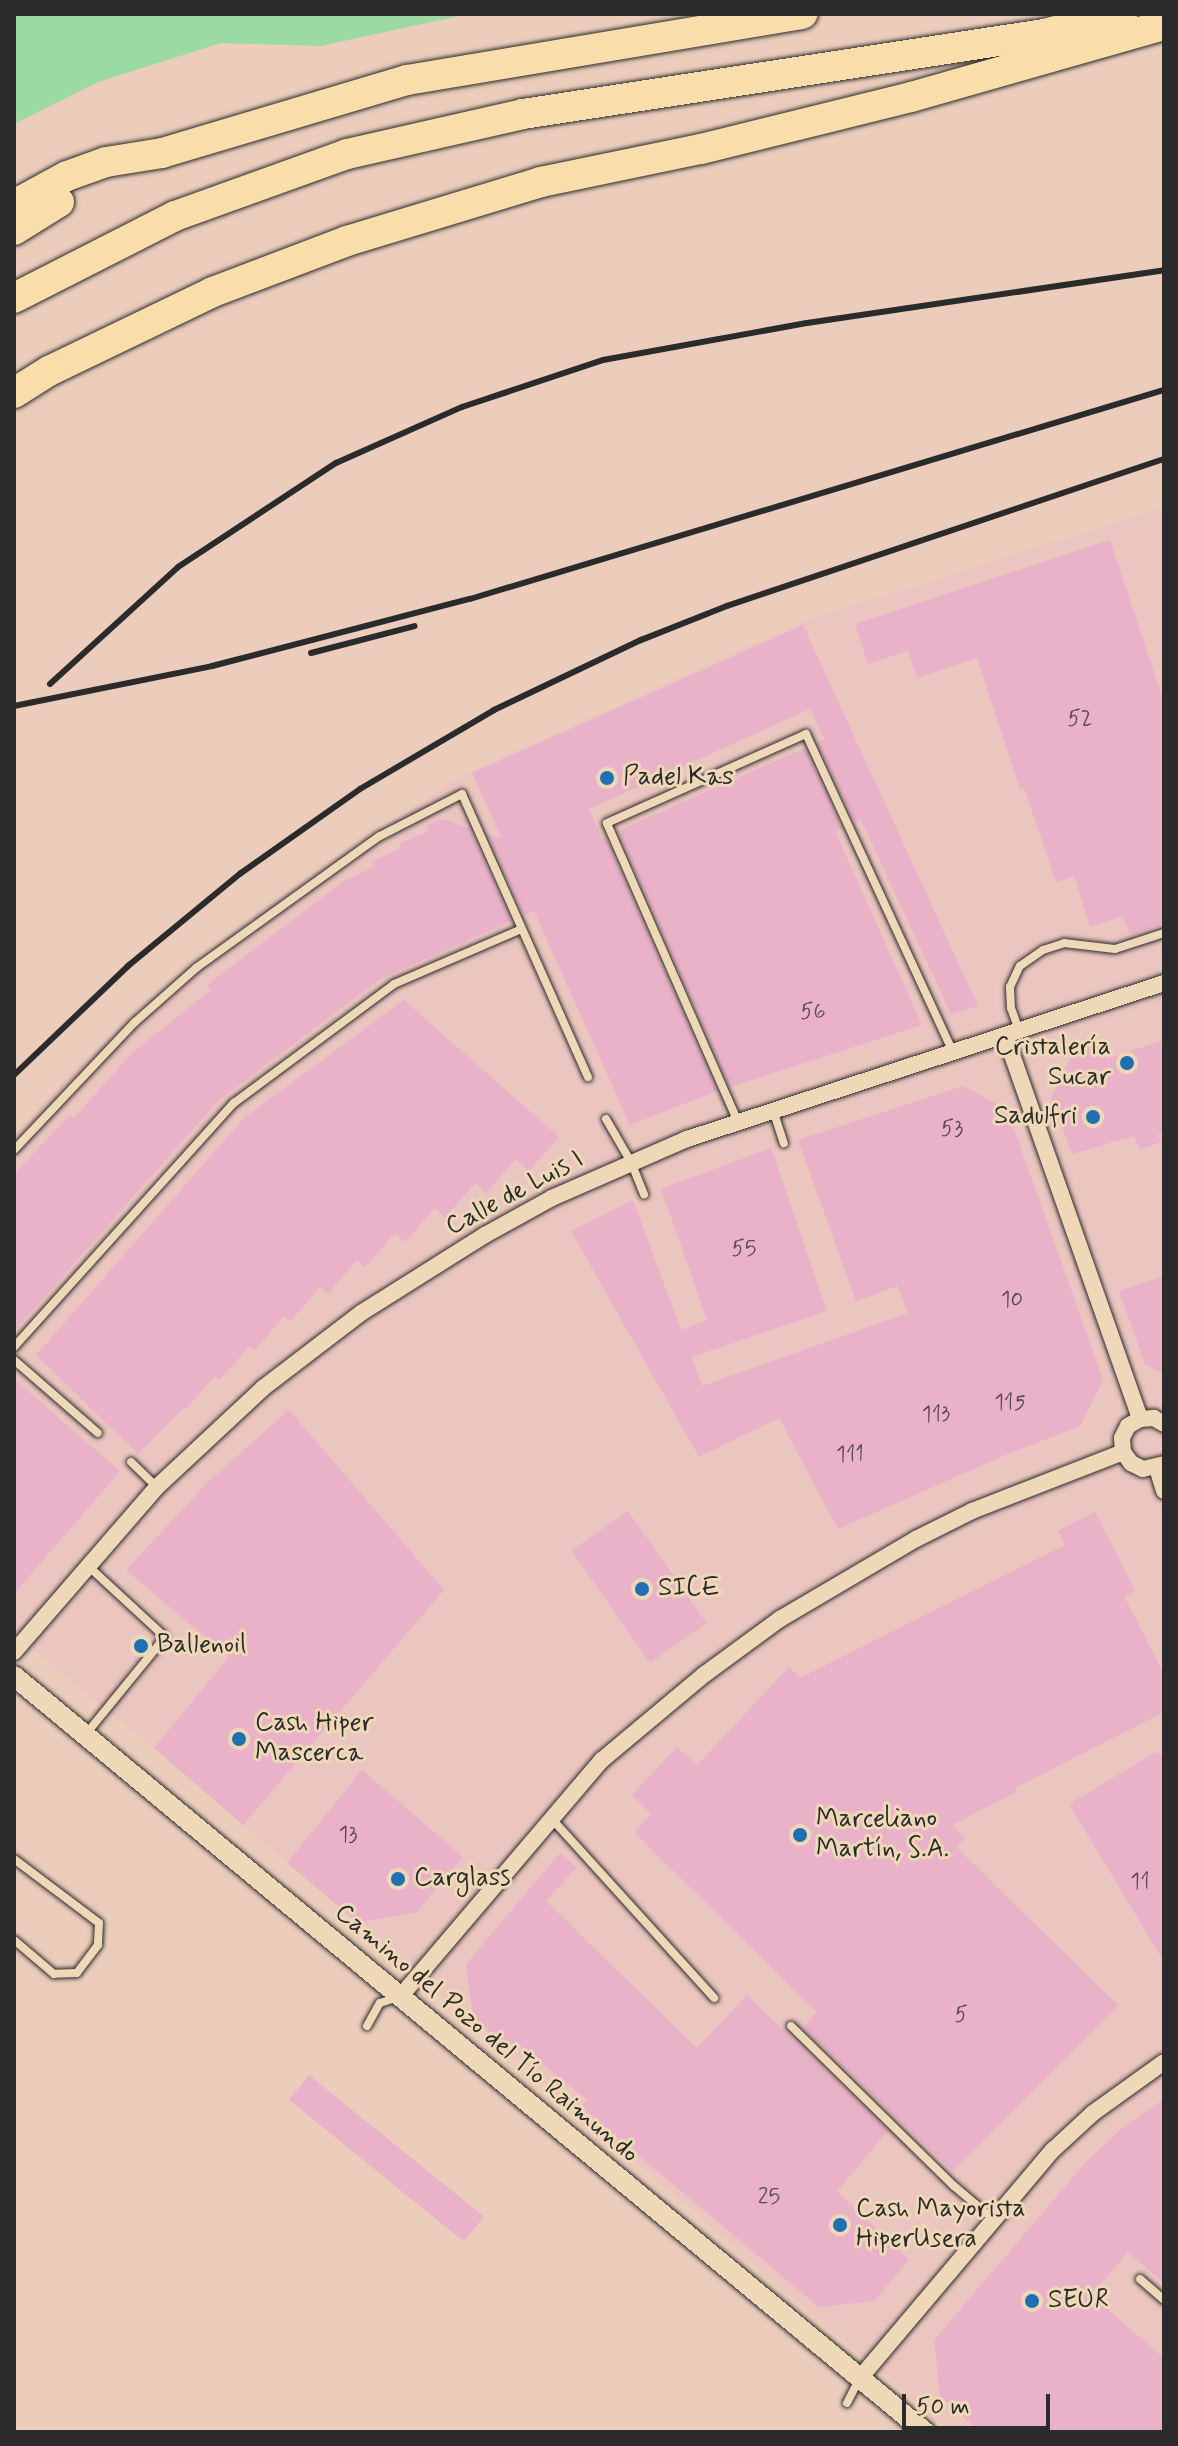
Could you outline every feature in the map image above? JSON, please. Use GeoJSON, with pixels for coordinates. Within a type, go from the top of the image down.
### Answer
{"type":"FeatureCollection","features":[{"type":"Feature","properties":{"kind":"highway"},"geometry":{"type":"LineString","coordinates":[[14,205],[67,176],[106,162],[162,153],[407,80],[803,14]]}},
{"type":"Feature","properties":{"kind":"highway"},"geometry":{"type":"LineString","coordinates":[[14,298],[175,216],[347,154],[523,114],[1044,34],[1122,14]]}},
{"type":"Feature","properties":{"kind":"highway"},"geometry":{"type":"LineString","coordinates":[[14,393],[49,371],[213,292],[347,241],[541,182],[701,149],[911,97],[1164,25]]}},
{"type":"Feature","properties":{"kind":"highway"},"geometry":{"type":"LineString","coordinates":[[14,230],[69,197],[162,153]]}},
{"type":"Feature","properties":{"kind":"street","name":"Calle de Luis I"},"geometry":{"type":"LineString","coordinates":[[14,1652],[157,1487],[263,1388],[361,1313],[485,1235],[552,1198],[631,1162],[738,1122],[1164,983]]}},
{"type":"Feature","properties":{"kind":"street"},"geometry":{"type":"LineString","coordinates":[[1012,1033],[1140,1419]]}},
{"type":"Feature","properties":{"kind":"street"},"geometry":{"type":"LineString","coordinates":[[1164,1424],[1154,1418],[1140,1419],[1128,1426],[1122,1438],[1123,1452],[1131,1463],[1143,1469],[1161,1466],[1164,1491]]}},
{"type":"Feature","properties":{"kind":"street"},"geometry":{"type":"LineString","coordinates":[[400,1997],[550,1817],[602,1760],[705,1674],[780,1619],[861,1569],[972,1511],[1123,1452]]}},
{"type":"Feature","properties":{"kind":"street","name":"Camino del Pozo del Tío Raimundo"},"geometry":{"type":"LineString","coordinates":[[14,1676],[925,2432]]}},
{"type":"Feature","properties":{"kind":"street"},"geometry":{"type":"LineString","coordinates":[[860,2378],[1053,2150],[1093,2113],[1164,2062]]}},
{"type":"Feature","properties":{"kind":"lane"},"geometry":{"type":"LineString","coordinates":[[738,1122],[607,823],[806,734],[953,1052]]}},
{"type":"Feature","properties":{"kind":"lane"},"geometry":{"type":"LineString","coordinates":[[14,1150],[135,1022],[196,968],[380,836],[462,794],[588,1077]]}},
{"type":"Feature","properties":{"kind":"lane"},"geometry":{"type":"LineString","coordinates":[[14,1347],[234,1103],[394,984],[522,929]]}},
{"type":"Feature","properties":{"kind":"lane"},"geometry":{"type":"LineString","coordinates":[[1012,1033],[1010,987],[1020,966],[1043,950],[1064,943],[1115,949],[1164,933]]}},
{"type":"Feature","properties":{"kind":"lane"},"geometry":{"type":"LineString","coordinates":[[773,1110],[784,1143]]}},
{"type":"Feature","properties":{"kind":"lane"},"geometry":{"type":"LineString","coordinates":[[606,1119],[631,1162],[644,1194]]}},
{"type":"Feature","properties":{"kind":"lane"},"geometry":{"type":"LineString","coordinates":[[14,1360],[98,1433]]}},
{"type":"Feature","properties":{"kind":"lane"},"geometry":{"type":"LineString","coordinates":[[131,1462],[157,1487]]}},
{"type":"Feature","properties":{"kind":"lane"},"geometry":{"type":"LineString","coordinates":[[85,1735],[165,1637],[87,1565]]}},
{"type":"Feature","properties":{"kind":"lane"},"geometry":{"type":"LineString","coordinates":[[550,1817],[714,1998]]}},
{"type":"Feature","properties":{"kind":"lane"},"geometry":{"type":"LineString","coordinates":[[14,1859],[99,1923],[98,1945],[77,1973],[54,1974],[14,1940]]}},
{"type":"Feature","properties":{"kind":"lane"},"geometry":{"type":"LineString","coordinates":[[367,2026],[380,2003],[400,1997]]}},
{"type":"Feature","properties":{"kind":"lane"},"geometry":{"type":"LineString","coordinates":[[791,2026],[954,2186],[993,2219]]}},
{"type":"Feature","properties":{"kind":"lane"},"geometry":{"type":"LineString","coordinates":[[1140,2279],[1164,2300]]}},
{"type":"Feature","properties":{"kind":"lane"},"geometry":{"type":"LineString","coordinates":[[847,2403],[860,2378]]}},
{"type":"Feature","properties":{"kind":"shaded area"},"geometry":{"type":"Polygon","coordinates":[[[1164,507],[1164,2432],[950,2432],[154,1748],[14,1634],[14,1136],[70,1074],[144,1006],[259,911],[464,774],[801,622],[1164,507]]]}},
{"type":"Feature","properties":{"kind":"green space"},"geometry":{"type":"Polygon","coordinates":[[[14,14],[468,14],[321,46],[221,43],[98,82],[14,124],[14,14]]]}},
{"type":"Feature","properties":{"kind":"building"},"geometry":{"type":"Polygon","coordinates":[[[1110,540],[1164,702],[1164,924],[1130,935],[1123,916],[1090,927],[1074,876],[1056,882],[1024,788],[1020,789],[977,658],[917,678],[908,651],[868,664],[855,624],[1110,540]]]}},
{"type":"Feature","properties":{"kind":"building"},"geometry":{"type":"Polygon","coordinates":[[[803,625],[978,1006],[951,1014],[861,820],[855,822],[817,742],[824,739],[810,709],[589,809],[602,838],[605,837],[717,1091],[630,1125],[534,911],[524,915],[487,834],[502,839],[472,773],[803,625]]]}},
{"type":"Feature","properties":{"kind":"building"},"geometry":{"type":"Polygon","coordinates":[[[805,748],[842,828],[835,831],[922,1025],[730,1087],[618,831],[805,748]]]}},
{"type":"Feature","properties":{"kind":"building"},"geometry":{"type":"Polygon","coordinates":[[[443,819],[469,828],[511,921],[380,979],[219,1100],[14,1331],[14,1174],[70,1115],[74,1118],[133,1052],[211,990],[207,985],[344,881],[374,867],[372,862],[401,848],[399,844],[429,831],[427,825],[443,819]]]}},
{"type":"Feature","properties":{"kind":"building"},"geometry":{"type":"Polygon","coordinates":[[[404,1000],[559,1137],[529,1171],[516,1159],[486,1193],[475,1183],[445,1218],[435,1208],[405,1242],[395,1233],[365,1267],[357,1260],[328,1294],[320,1287],[290,1322],[284,1316],[255,1350],[250,1346],[219,1380],[215,1376],[185,1410],[183,1408],[138,1454],[36,1355],[245,1117],[404,1000]]]}},
{"type":"Feature","properties":{"kind":"building"},"geometry":{"type":"Polygon","coordinates":[[[1164,1040],[1164,1132],[1158,1134],[1161,1142],[1140,1150],[1134,1136],[1072,1154],[1051,1097],[1074,1051],[1100,1042],[1106,1059],[1164,1040]]]}},
{"type":"Feature","properties":{"kind":"building"},"geometry":{"type":"Polygon","coordinates":[[[963,1086],[1007,1109],[1103,1380],[1080,1426],[1003,1456],[838,1529],[779,1418],[699,1457],[571,1231],[633,1200],[681,1330],[707,1320],[661,1189],[771,1148],[827,1311],[692,1357],[702,1386],[908,1313],[898,1286],[856,1301],[798,1140],[963,1086]]]}},
{"type":"Feature","properties":{"kind":"building"},"geometry":{"type":"Polygon","coordinates":[[[1164,1276],[1164,1375],[1145,1364],[1119,1291],[1164,1276]]]}},
{"type":"Feature","properties":{"kind":"building"},"geometry":{"type":"Polygon","coordinates":[[[14,1379],[120,1471],[14,1594],[14,1379]]]}},
{"type":"Feature","properties":{"kind":"building"},"geometry":{"type":"Polygon","coordinates":[[[289,1410],[444,1590],[243,1825],[154,1748],[229,1657],[126,1570],[208,1482],[289,1410]]]}},
{"type":"Feature","properties":{"kind":"building","name":"SICE"},"geometry":{"type":"Polygon","coordinates":[[[628,1511],[707,1623],[650,1663],[571,1551],[628,1511]]]}},
{"type":"Feature","properties":{"kind":"building"},"geometry":{"type":"Polygon","coordinates":[[[1095,1512],[1135,1591],[1124,1596],[1164,1674],[1164,1712],[1015,1788],[1017,1792],[952,1825],[965,1838],[956,1847],[1118,2005],[953,2172],[803,2028],[817,2012],[634,1832],[651,1814],[632,1795],[677,1747],[697,1765],[789,1667],[800,1678],[1065,1545],[1058,1531],[1095,1512]]]}},
{"type":"Feature","properties":{"kind":"building"},"geometry":{"type":"Polygon","coordinates":[[[1158,1751],[1164,1760],[1164,1962],[1069,1804],[1158,1751]]]}},
{"type":"Feature","properties":{"kind":"building"},"geometry":{"type":"Polygon","coordinates":[[[362,1770],[463,1857],[417,1912],[358,1923],[287,1863],[362,1770]]]}},
{"type":"Feature","properties":{"kind":"building"},"geometry":{"type":"Polygon","coordinates":[[[560,1853],[577,1867],[546,1901],[697,2048],[747,1995],[888,2131],[837,2191],[909,2260],[874,2301],[819,2307],[581,2107],[587,2100],[518,2044],[513,2051],[473,2017],[466,1964],[560,1853]]]}},
{"type":"Feature","properties":{"kind":"building"},"geometry":{"type":"Polygon","coordinates":[[[309,2075],[484,2217],[464,2241],[289,2100],[309,2075]]]}},
{"type":"Feature","properties":{"kind":"building","name":"SEUR"},"geometry":{"type":"Polygon","coordinates":[[[1164,2099],[1164,2283],[1128,2252],[1091,2295],[1164,2358],[1164,2432],[981,2432],[940,2396],[934,2340],[1086,2162],[1121,2129],[1164,2099]]]}},
{"type":"Feature","properties":{"kind":"railway"},"geometry":{"type":"LineString","coordinates":[[50,684],[178,567],[336,463],[462,407],[603,360],[807,323],[1164,270]]}},
{"type":"Feature","properties":{"kind":"railway"},"geometry":{"type":"LineString","coordinates":[[14,706],[212,666],[470,599],[1164,390]]}},
{"type":"Feature","properties":{"kind":"railway"},"geometry":{"type":"LineString","coordinates":[[14,1075],[128,966],[241,873],[360,789],[494,710],[641,640],[727,606],[1164,459]]}},
{"type":"Feature","properties":{"kind":"railway"},"geometry":{"type":"LineString","coordinates":[[311,653],[415,626]]}},
{"type":"Feature","properties":{"kind":"place","name":"Padel Kas"},"geometry":{"type":"Point","coordinates":[607,778]}},
{"type":"Feature","properties":{"kind":"place","name":"Cristalería Sucar"},"geometry":{"type":"Point","coordinates":[1127,1063]}},
{"type":"Feature","properties":{"kind":"place","name":"Sadulfri"},"geometry":{"type":"Point","coordinates":[1093,1117]}},
{"type":"Feature","properties":{"kind":"place","name":"SICE"},"geometry":{"type":"Point","coordinates":[642,1589]}},
{"type":"Feature","properties":{"kind":"place","name":"Ballenoil"},"geometry":{"type":"Point","coordinates":[141,1646]}},
{"type":"Feature","properties":{"kind":"place","name":"Cash Hiper Mascerca"},"geometry":{"type":"Point","coordinates":[239,1739]}},
{"type":"Feature","properties":{"kind":"place","name":"Marceliano Martín, S.A."},"geometry":{"type":"Point","coordinates":[800,1835]}},
{"type":"Feature","properties":{"kind":"place","name":"Carglass"},"geometry":{"type":"Point","coordinates":[398,1879]}},
{"type":"Feature","properties":{"kind":"place","name":"Cash Mayorista HiperUsera"},"geometry":{"type":"Point","coordinates":[840,2225]}},
{"type":"Feature","properties":{"kind":"place","name":"SEUR"},"geometry":{"type":"Point","coordinates":[1032,2301]}}]}
